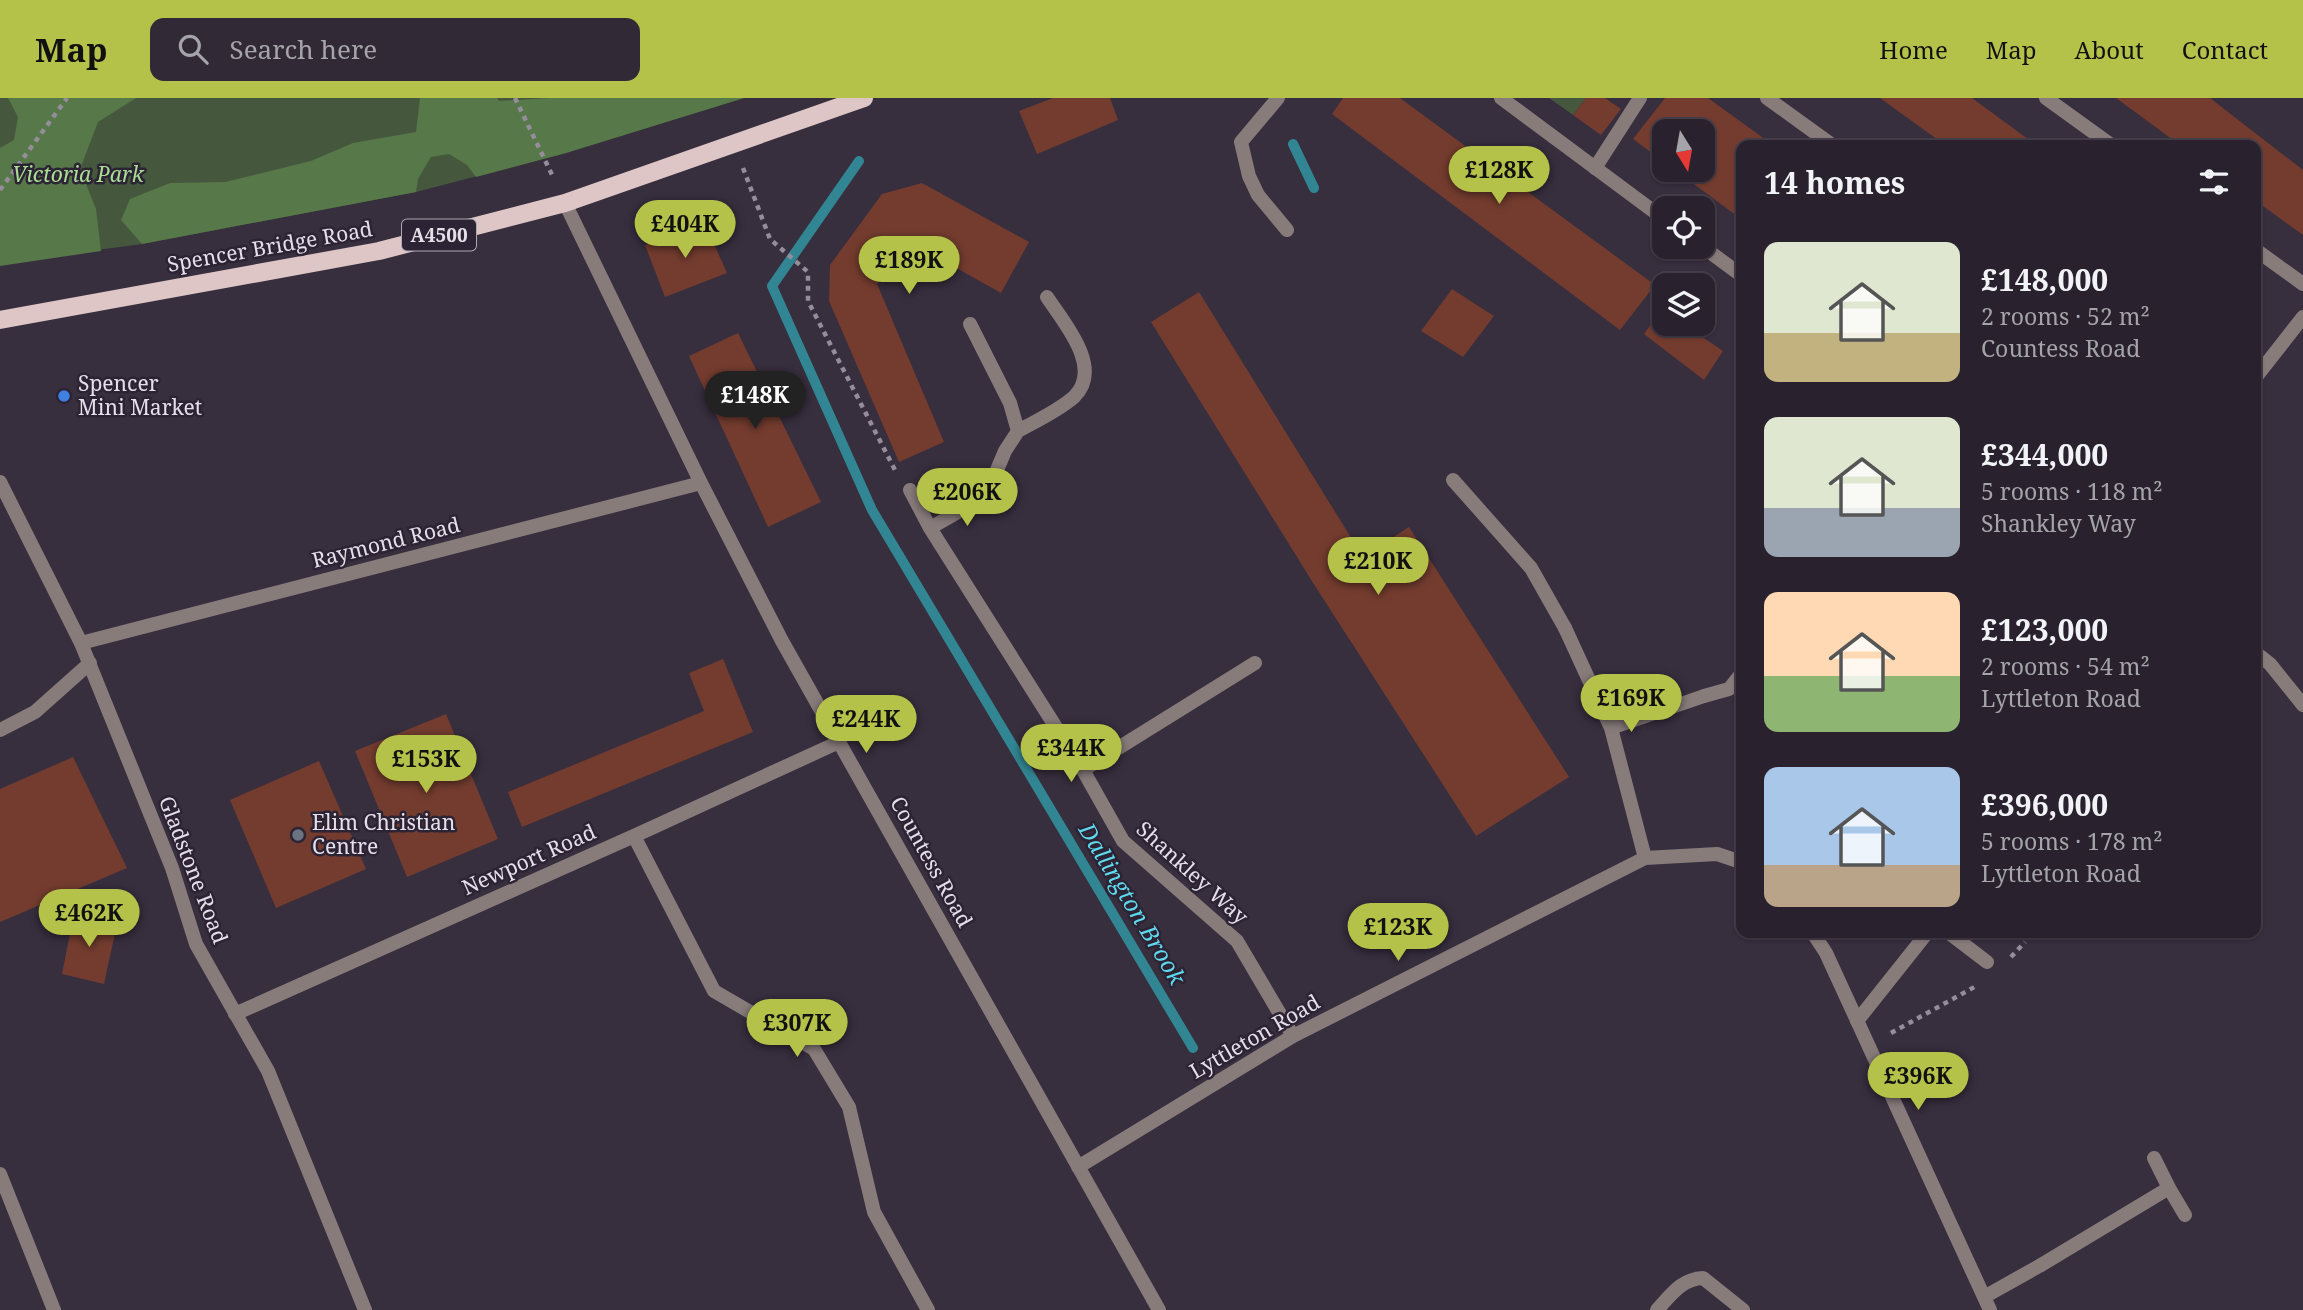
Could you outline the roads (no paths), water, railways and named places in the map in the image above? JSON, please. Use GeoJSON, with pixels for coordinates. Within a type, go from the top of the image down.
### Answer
{"type":"FeatureCollection","features":[{"type":"Feature","properties":{"kind":"main road","name":"Spencer Bridge Road"},"geometry":{"type":"LineString","coordinates":[[0,320],[379,251],[565,203],[864,98]]}},
{"type":"Feature","properties":{"kind":"street"},"geometry":{"type":"LineString","coordinates":[[1279,98],[1241,142],[1249,176],[1258,195],[1287,230]]}},
{"type":"Feature","properties":{"kind":"street"},"geometry":{"type":"LineString","coordinates":[[1502,98],[1652,210]]}},
{"type":"Feature","properties":{"kind":"street"},"geometry":{"type":"LineString","coordinates":[[1595,168],[1640,98]]}},
{"type":"Feature","properties":{"kind":"street"},"geometry":{"type":"LineString","coordinates":[[1767,98],[1825,140]]}},
{"type":"Feature","properties":{"kind":"street"},"geometry":{"type":"LineString","coordinates":[[2046,98],[2104,140]]}},
{"type":"Feature","properties":{"kind":"street","name":"Countess Road"},"geometry":{"type":"LineString","coordinates":[[565,203],[701,483],[782,641],[1159,1310]]}},
{"type":"Feature","properties":{"kind":"street"},"geometry":{"type":"LineString","coordinates":[[2261,254],[2303,284]]}},
{"type":"Feature","properties":{"kind":"street"},"geometry":{"type":"LineString","coordinates":[[1715,256],[1736,271]]}},
{"type":"Feature","properties":{"kind":"street"},"geometry":{"type":"LineString","coordinates":[[930,528],[986,496],[1005,451],[1018,431],[1073,398],[1082,387],[1087,376],[1083,358],[1072,334],[1047,297]]}},
{"type":"Feature","properties":{"kind":"street"},"geometry":{"type":"LineString","coordinates":[[2261,371],[2303,317]]}},
{"type":"Feature","properties":{"kind":"street"},"geometry":{"type":"LineString","coordinates":[[970,324],[1010,403],[1018,431]]}},
{"type":"Feature","properties":{"kind":"street"},"geometry":{"type":"LineString","coordinates":[[1453,480],[1531,568],[1565,628],[1611,728],[1646,858]]}},
{"type":"Feature","properties":{"kind":"street","name":"Gladstone Road"},"geometry":{"type":"LineString","coordinates":[[0,482],[90,663],[172,868],[196,944],[268,1071],[365,1310]]}},
{"type":"Feature","properties":{"kind":"street","name":"Raymond Road"},"geometry":{"type":"LineString","coordinates":[[81,643],[701,483]]}},
{"type":"Feature","properties":{"kind":"street","name":"Shankley Way"},"geometry":{"type":"LineString","coordinates":[[910,490],[930,528],[1083,769],[1122,841],[1237,941],[1293,1037]]}},
{"type":"Feature","properties":{"kind":"street"},"geometry":{"type":"LineString","coordinates":[[2261,657],[2270,664],[2303,705]]}},
{"type":"Feature","properties":{"kind":"street"},"geometry":{"type":"LineString","coordinates":[[0,730],[34,712],[90,663]]}},
{"type":"Feature","properties":{"kind":"street"},"geometry":{"type":"LineString","coordinates":[[1083,769],[1255,663]]}},
{"type":"Feature","properties":{"kind":"street"},"geometry":{"type":"LineString","coordinates":[[1611,728],[1729,689],[1736,680]]}},
{"type":"Feature","properties":{"kind":"street","name":"Newport Road"},"geometry":{"type":"LineString","coordinates":[[235,1014],[839,742]]}},
{"type":"Feature","properties":{"kind":"street"},"geometry":{"type":"LineString","coordinates":[[634,836],[715,990],[814,1049],[849,1107],[874,1212],[928,1310]]}},
{"type":"Feature","properties":{"kind":"street","name":"Lyttleton Road"},"geometry":{"type":"LineString","coordinates":[[1078,1167],[1293,1037],[1646,858],[1717,853],[1736,860]]}},
{"type":"Feature","properties":{"kind":"street"},"geometry":{"type":"LineString","coordinates":[[1816,938],[1826,953],[1987,1304],[2041,1265],[2169,1188]]}},
{"type":"Feature","properties":{"kind":"street"},"geometry":{"type":"LineString","coordinates":[[1857,1021],[1923,938]]}},
{"type":"Feature","properties":{"kind":"street"},"geometry":{"type":"LineString","coordinates":[[1956,938],[1987,962]]}},
{"type":"Feature","properties":{"kind":"street"},"geometry":{"type":"LineString","coordinates":[[2154,1158],[2185,1215]]}},
{"type":"Feature","properties":{"kind":"street"},"geometry":{"type":"LineString","coordinates":[[0,1174],[54,1310]]}},
{"type":"Feature","properties":{"kind":"street"},"geometry":{"type":"LineString","coordinates":[[1657,1310],[1678,1288],[1691,1279],[1703,1278],[1743,1310]]}},
{"type":"Feature","properties":{"kind":"waterway"},"geometry":{"type":"LineString","coordinates":[[1293,144],[1314,188]]}},
{"type":"Feature","properties":{"kind":"waterway","name":"Dallington Brook"},"geometry":{"type":"LineString","coordinates":[[859,161],[772,286],[872,510],[1193,1048]]}},
{"type":"Feature","properties":{"kind":"place","name":"Spencer Mini Market"},"geometry":{"type":"Point","coordinates":[64,396]}},
{"type":"Feature","properties":{"kind":"place","name":"Elim Christian Centre"},"geometry":{"type":"Point","coordinates":[298,835]}},
{"type":"Feature","properties":{"kind":"park label","name":"Victoria Park"},"geometry":{"type":"Point","coordinates":[78,175]}}]}
